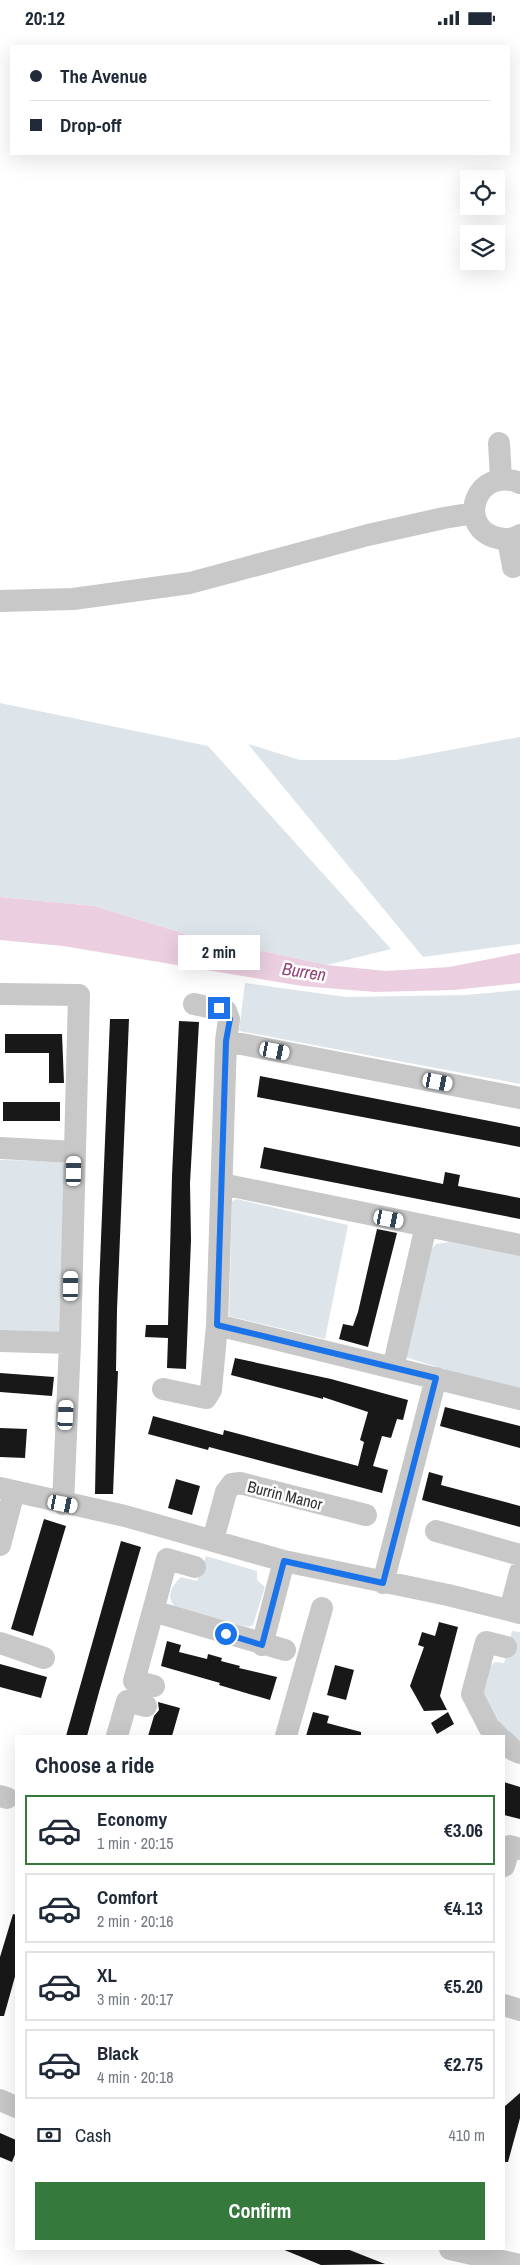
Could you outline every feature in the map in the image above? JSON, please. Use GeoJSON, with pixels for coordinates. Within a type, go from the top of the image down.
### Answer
{"type":"FeatureCollection","features":[{"type":"Feature","properties":{"kind":"street"},"geometry":{"type":"LineString","coordinates":[[499,443],[511,481],[484,487],[478,494],[474,513],[477,522],[490,536],[514,537],[513,567]]}},
{"type":"Feature","properties":{"kind":"street"},"geometry":{"type":"LineString","coordinates":[[0,601],[72,599],[190,583],[368,535],[474,513]]}},
{"type":"Feature","properties":{"kind":"street"},"geometry":{"type":"LineString","coordinates":[[0,994],[79,995],[70,1343],[63,1504]]}},
{"type":"Feature","properties":{"kind":"street"},"geometry":{"type":"LineString","coordinates":[[163,1389],[206,1399],[211,1390],[217,1325],[226,1041],[230,1019],[226,1011],[194,1004]]}},
{"type":"Feature","properties":{"kind":"street"},"geometry":{"type":"LineString","coordinates":[[226,1041],[520,1098]]}},
{"type":"Feature","properties":{"kind":"street"},"geometry":{"type":"LineString","coordinates":[[0,1148],[75,1151]]}},
{"type":"Feature","properties":{"kind":"street"},"geometry":{"type":"LineString","coordinates":[[222,1184],[520,1245]]}},
{"type":"Feature","properties":{"kind":"street"},"geometry":{"type":"LineString","coordinates":[[393,1368],[426,1226]]}},
{"type":"Feature","properties":{"kind":"street"},"geometry":{"type":"LineString","coordinates":[[217,1325],[520,1399]]}},
{"type":"Feature","properties":{"kind":"street"},"geometry":{"type":"LineString","coordinates":[[0,1341],[70,1343]]}},
{"type":"Feature","properties":{"kind":"street"},"geometry":{"type":"LineString","coordinates":[[383,1583],[436,1378]]}},
{"type":"Feature","properties":{"kind":"street","name":"Burrin Manor"},"geometry":{"type":"LineString","coordinates":[[213,1540],[226,1492],[232,1484],[240,1483],[366,1515]]}},
{"type":"Feature","properties":{"kind":"street"},"geometry":{"type":"LineString","coordinates":[[0,1545],[7,1490],[63,1504],[125,1516],[284,1561],[515,1611],[520,1572]]}},
{"type":"Feature","properties":{"kind":"street"},"geometry":{"type":"LineString","coordinates":[[436,1531],[520,1555]]}},
{"type":"Feature","properties":{"kind":"street"},"geometry":{"type":"LineString","coordinates":[[117,1735],[127,1701],[150,1696],[134,1681],[167,1559],[195,1567]]}},
{"type":"Feature","properties":{"kind":"street"},"geometry":{"type":"LineString","coordinates":[[262,1645],[284,1561]]}},
{"type":"Feature","properties":{"kind":"street"},"geometry":{"type":"LineString","coordinates":[[286,1735],[322,1608]]}},
{"type":"Feature","properties":{"kind":"street"},"geometry":{"type":"LineString","coordinates":[[153,1611],[262,1645],[285,1650]]}},
{"type":"Feature","properties":{"kind":"street"},"geometry":{"type":"LineString","coordinates":[[491,1735],[472,1694],[486,1642],[506,1647]]}},
{"type":"Feature","properties":{"kind":"street"},"geometry":{"type":"LineString","coordinates":[[0,1643],[44,1658]]}},
{"type":"Feature","properties":{"kind":"street"},"geometry":{"type":"LineString","coordinates":[[505,1745],[520,1753]]}},
{"type":"Feature","properties":{"kind":"street"},"geometry":{"type":"LineString","coordinates":[[505,1863],[510,1846],[520,1849]]}},
{"type":"Feature","properties":{"kind":"street"},"geometry":{"type":"LineString","coordinates":[[505,2005],[520,2010]]}},
{"type":"Feature","properties":{"kind":"street"},"geometry":{"type":"LineString","coordinates":[[0,2100],[15,2107]]}},
{"type":"Feature","properties":{"kind":"street"},"geometry":{"type":"LineString","coordinates":[[454,2250],[520,2265]]}},
{"type":"Feature","properties":{"kind":"shaded area"},"geometry":{"type":"Polygon","coordinates":[[[0,703],[208,746],[391,949],[327,965],[189,935],[94,906],[0,897],[0,703]]]}},
{"type":"Feature","properties":{"kind":"shaded area"},"geometry":{"type":"Polygon","coordinates":[[[520,737],[520,944],[423,957],[248,744],[300,760],[396,760],[520,737]]]}},
{"type":"Feature","properties":{"kind":"shaded area"},"geometry":{"type":"Polygon","coordinates":[[[245,983],[346,997],[466,995],[520,990],[520,1084],[239,1031],[245,983]]]}},
{"type":"Feature","properties":{"kind":"shaded area"},"geometry":{"type":"Polygon","coordinates":[[[0,1160],[58,1161],[63,1162],[65,1167],[61,1332],[0,1333],[0,1160]]]}},
{"type":"Feature","properties":{"kind":"shaded area"},"geometry":{"type":"Polygon","coordinates":[[[237,1199],[348,1225],[325,1339],[229,1316],[232,1201],[237,1199]]]}},
{"type":"Feature","properties":{"kind":"shaded area"},"geometry":{"type":"Polygon","coordinates":[[[449,1242],[520,1256],[520,1393],[405,1357],[432,1249],[436,1244],[449,1242]]]}},
{"type":"Feature","properties":{"kind":"shaded area"},"geometry":{"type":"Polygon","coordinates":[[[206,1556],[257,1571],[257,1580],[265,1587],[253,1625],[248,1627],[178,1609],[171,1602],[170,1593],[181,1577],[197,1581],[206,1556]]]}},
{"type":"Feature","properties":{"kind":"shaded area"},"geometry":{"type":"Polygon","coordinates":[[[512,1631],[520,1632],[520,1747],[508,1739],[482,1690],[486,1670],[495,1662],[504,1663],[512,1631]]]}},
{"type":"Feature","properties":{"kind":"water","name":"Burren"},"geometry":{"type":"Polygon","coordinates":[[[0,897],[94,906],[189,935],[327,965],[386,971],[449,967],[520,953],[520,983],[454,990],[375,992],[302,986],[63,946],[0,940],[0,897]]]}},
{"type":"Feature","properties":{"kind":"building"},"geometry":{"type":"Polygon","coordinates":[[[110,1019],[129,1019],[117,1310],[116,1371],[118,1371],[113,1494],[95,1494],[99,1288],[110,1019]]]}},
{"type":"Feature","properties":{"kind":"building"},"geometry":{"type":"Polygon","coordinates":[[[179,1021],[199,1022],[190,1183],[191,1240],[186,1369],[167,1368],[168,1338],[145,1337],[146,1325],[168,1325],[179,1021]]]}},
{"type":"Feature","properties":{"kind":"building"},"geometry":{"type":"Polygon","coordinates":[[[5,1034],[62,1034],[64,1083],[49,1083],[49,1053],[5,1053],[5,1034]]]}},
{"type":"Feature","properties":{"kind":"building"},"geometry":{"type":"Polygon","coordinates":[[[260,1076],[520,1127],[520,1147],[257,1097],[260,1076]]]}},
{"type":"Feature","properties":{"kind":"building"},"geometry":{"type":"Polygon","coordinates":[[[3,1102],[60,1102],[60,1121],[3,1121],[3,1102]]]}},
{"type":"Feature","properties":{"kind":"building"},"geometry":{"type":"Polygon","coordinates":[[[264,1147],[443,1184],[445,1172],[460,1175],[458,1186],[520,1198],[520,1219],[260,1168],[264,1147]]]}},
{"type":"Feature","properties":{"kind":"building"},"geometry":{"type":"Polygon","coordinates":[[[377,1229],[397,1233],[368,1347],[339,1339],[343,1324],[353,1326],[358,1312],[377,1229]]]}},
{"type":"Feature","properties":{"kind":"building"},"geometry":{"type":"Polygon","coordinates":[[[235,1358],[331,1379],[408,1400],[403,1420],[397,1419],[391,1438],[382,1436],[373,1466],[388,1470],[382,1493],[209,1447],[208,1450],[148,1434],[153,1416],[223,1435],[224,1430],[358,1466],[364,1442],[360,1440],[368,1412],[323,1397],[323,1399],[231,1375],[235,1358]]]}},
{"type":"Feature","properties":{"kind":"building"},"geometry":{"type":"Polygon","coordinates":[[[0,1373],[54,1377],[52,1396],[0,1392],[0,1373]]]}},
{"type":"Feature","properties":{"kind":"building"},"geometry":{"type":"Polygon","coordinates":[[[445,1407],[520,1426],[520,1448],[440,1426],[445,1407]]]}},
{"type":"Feature","properties":{"kind":"building"},"geometry":{"type":"Polygon","coordinates":[[[0,1428],[27,1429],[25,1458],[0,1457],[0,1428]]]}},
{"type":"Feature","properties":{"kind":"building"},"geometry":{"type":"Polygon","coordinates":[[[429,1472],[443,1476],[441,1485],[520,1506],[520,1527],[422,1500],[429,1472]]]}},
{"type":"Feature","properties":{"kind":"building"},"geometry":{"type":"Polygon","coordinates":[[[176,1479],[200,1486],[192,1515],[168,1508],[176,1479]]]}},
{"type":"Feature","properties":{"kind":"building"},"geometry":{"type":"Polygon","coordinates":[[[44,1519],[66,1526],[33,1636],[11,1629],[44,1519]]]}},
{"type":"Feature","properties":{"kind":"building"},"geometry":{"type":"Polygon","coordinates":[[[121,1541],[141,1547],[87,1735],[66,1735],[121,1541]]]}},
{"type":"Feature","properties":{"kind":"building"},"geometry":{"type":"Polygon","coordinates":[[[439,1622],[458,1627],[440,1696],[447,1710],[424,1711],[410,1686],[424,1647],[418,1645],[422,1632],[435,1636],[439,1622]]]}},
{"type":"Feature","properties":{"kind":"building"},"geometry":{"type":"Polygon","coordinates":[[[167,1641],[181,1645],[179,1652],[207,1659],[208,1654],[222,1658],[221,1661],[240,1666],[239,1668],[277,1677],[270,1700],[161,1666],[167,1641]]]}},
{"type":"Feature","properties":{"kind":"building"},"geometry":{"type":"Polygon","coordinates":[[[0,1664],[47,1677],[41,1698],[0,1687],[0,1664]]]}},
{"type":"Feature","properties":{"kind":"building"},"geometry":{"type":"Polygon","coordinates":[[[335,1665],[354,1670],[346,1700],[327,1695],[335,1665]]]}},
{"type":"Feature","properties":{"kind":"building"},"geometry":{"type":"Polygon","coordinates":[[[158,1702],[180,1708],[172,1735],[148,1735],[154,1716],[159,1710],[158,1702]]]}},
{"type":"Feature","properties":{"kind":"building"},"geometry":{"type":"Polygon","coordinates":[[[313,1712],[329,1716],[327,1723],[361,1732],[361,1735],[306,1735],[313,1712]]]}},
{"type":"Feature","properties":{"kind":"building"},"geometry":{"type":"Polygon","coordinates":[[[448,1712],[454,1724],[437,1734],[431,1723],[448,1712]]]}},
{"type":"Feature","properties":{"kind":"building"},"geometry":{"type":"Polygon","coordinates":[[[505,1782],[520,1787],[520,1819],[505,1815],[505,1782]]]}},
{"type":"Feature","properties":{"kind":"building"},"geometry":{"type":"Polygon","coordinates":[[[13,1914],[15,1915],[15,1977],[4,2016],[0,2016],[0,1957],[13,1914]]]}},
{"type":"Feature","properties":{"kind":"building"},"geometry":{"type":"Polygon","coordinates":[[[520,2093],[520,2118],[508,2162],[505,2162],[505,2106],[520,2093]]]}},
{"type":"Feature","properties":{"kind":"building"},"geometry":{"type":"Polygon","coordinates":[[[0,2133],[15,2140],[15,2154],[12,2162],[0,2157],[0,2133]]]}},
{"type":"Feature","properties":{"kind":"building"},"geometry":{"type":"Polygon","coordinates":[[[284,2250],[350,2250],[385,2264],[321,2265],[284,2250]]]}},
{"type":"Feature","properties":{"kind":"route"},"geometry":{"type":"LineString","coordinates":[[219,1008],[226,1011],[230,1019],[226,1041],[217,1325],[436,1378],[383,1583],[284,1561],[262,1645],[226,1634]]}}]}
